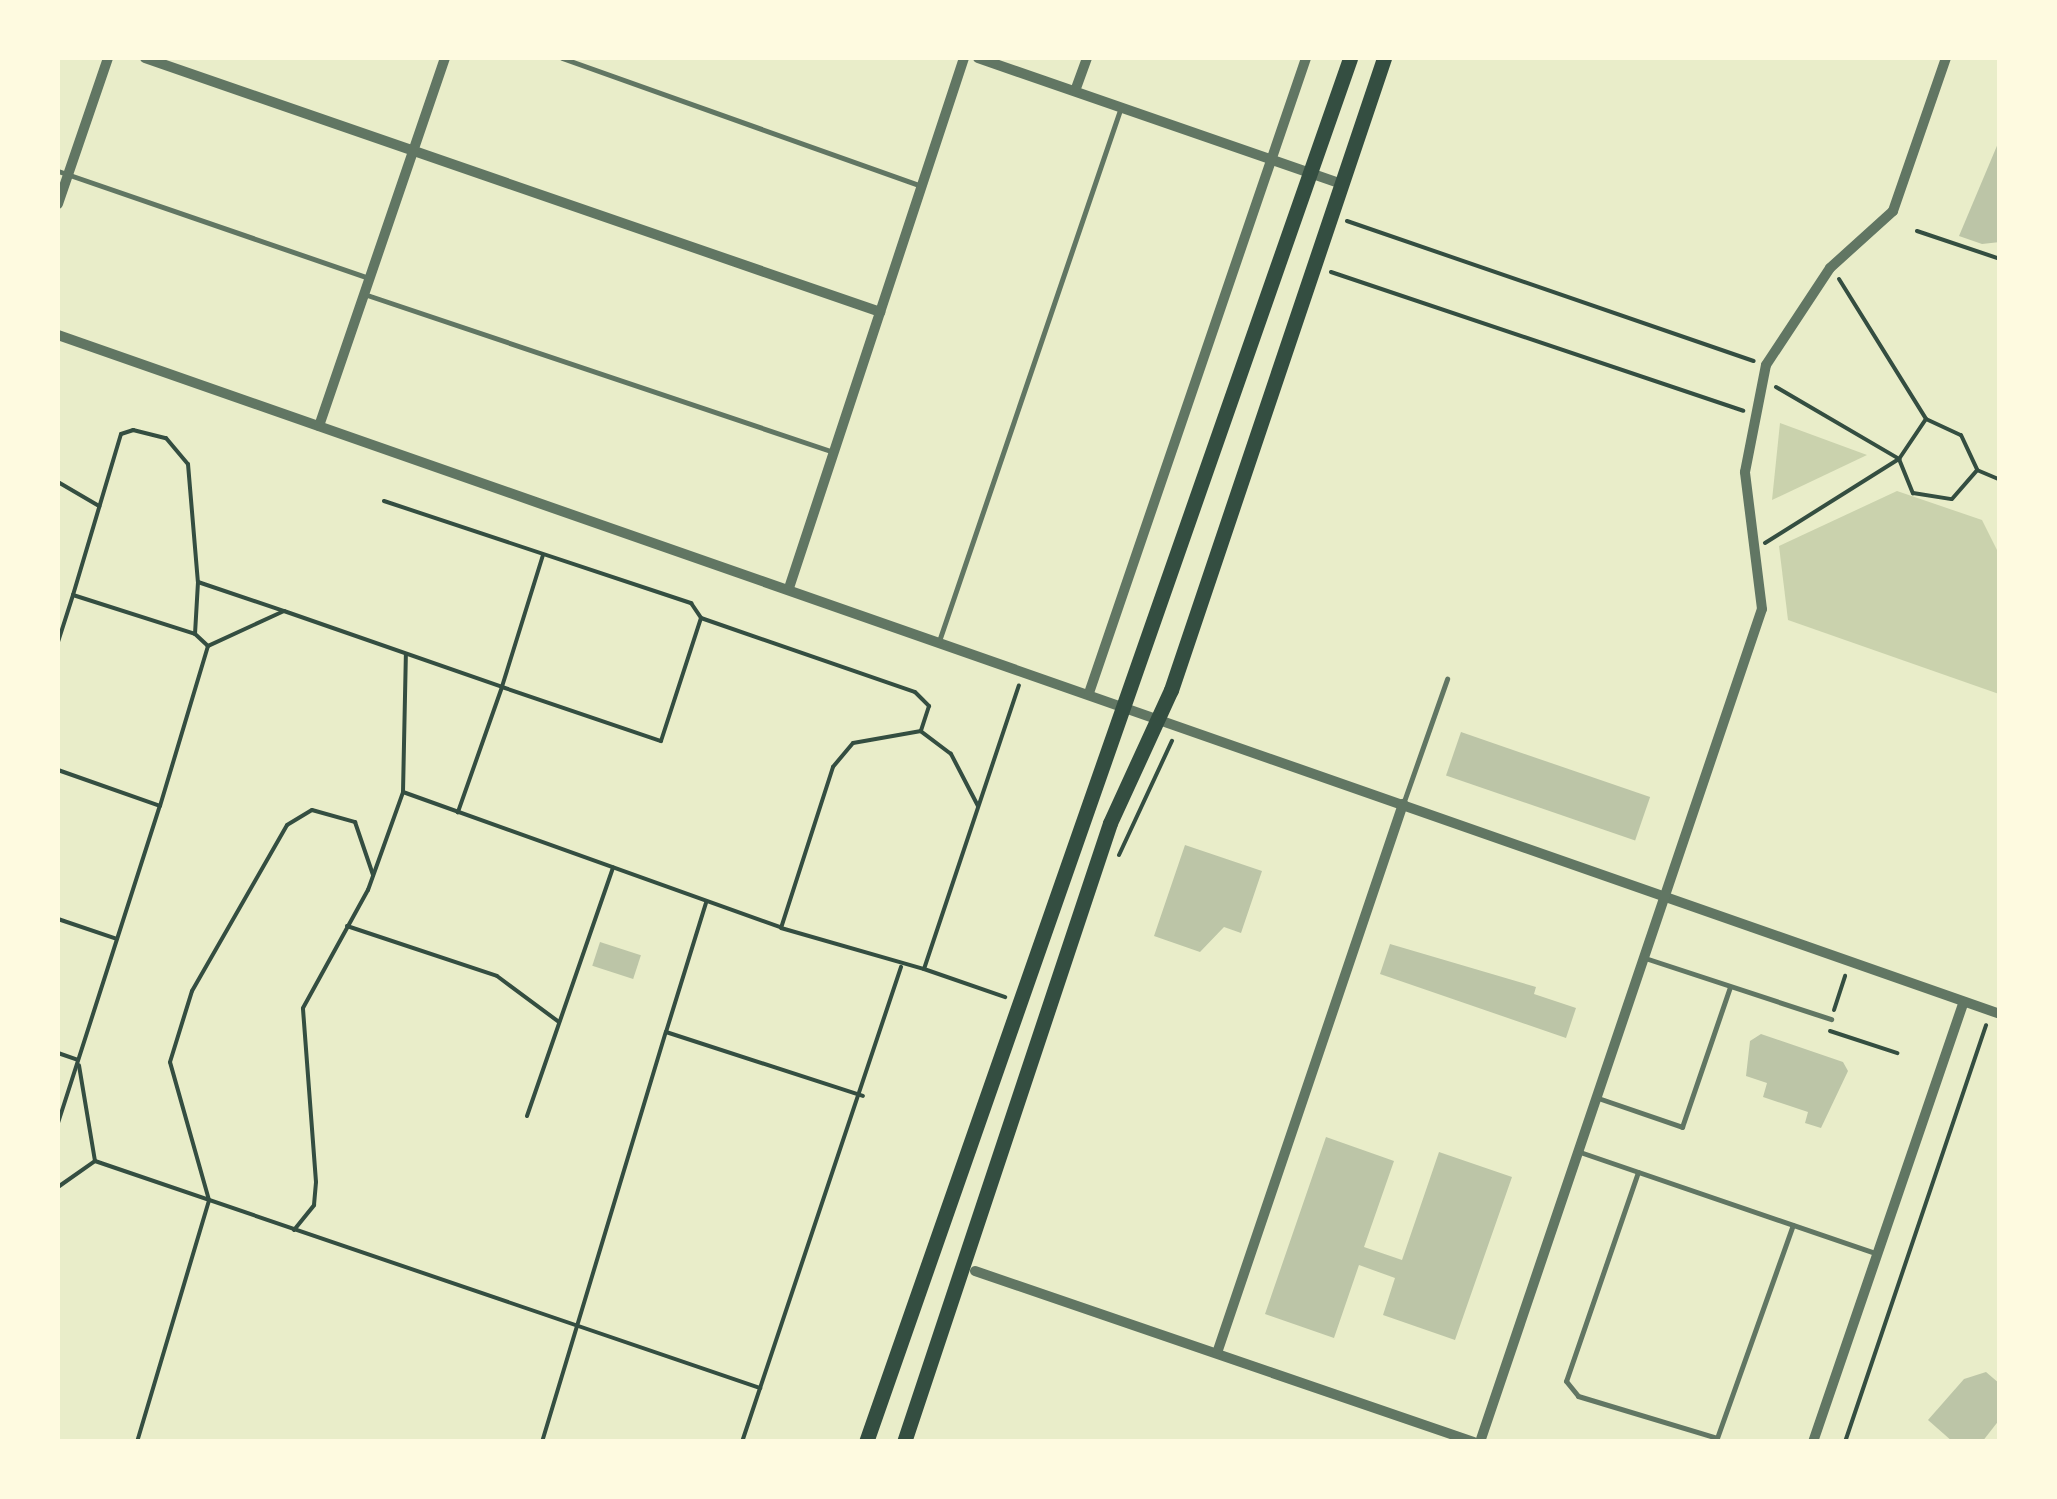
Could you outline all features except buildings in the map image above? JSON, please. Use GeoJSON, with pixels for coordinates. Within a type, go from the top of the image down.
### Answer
{"type":"FeatureCollection","features":[{"type":"Feature","properties":{"kind":"main road"},"geometry":{"type":"LineString","coordinates":[[866,1442],[1015,1001],[1126,706],[1350,58]]}},
{"type":"Feature","properties":{"kind":"main road"},"geometry":{"type":"LineString","coordinates":[[904,1442],[1110,823],[1159,718],[1384,58]]}},
{"type":"Feature","properties":{"kind":"street"},"geometry":{"type":"LineString","coordinates":[[58,204],[63,172],[108,58]]}},
{"type":"Feature","properties":{"kind":"street"},"geometry":{"type":"LineString","coordinates":[[144,58],[880,312]]}},
{"type":"Feature","properties":{"kind":"street"},"geometry":{"type":"LineString","coordinates":[[319,426],[445,58]]}},
{"type":"Feature","properties":{"kind":"street"},"geometry":{"type":"LineString","coordinates":[[789,588],[964,58]]}},
{"type":"Feature","properties":{"kind":"street"},"geometry":{"type":"LineString","coordinates":[[978,58],[1342,184]]}},
{"type":"Feature","properties":{"kind":"street"},"geometry":{"type":"LineString","coordinates":[[1076,91],[1086,58]]}},
{"type":"Feature","properties":{"kind":"street"},"geometry":{"type":"LineString","coordinates":[[1089,693],[1306,58]]}},
{"type":"Feature","properties":{"kind":"street"},"geometry":{"type":"LineString","coordinates":[[974,1271],[1477,1442],[1762,609],[1752,549],[1750,414],[1766,365],[1830,268],[1893,211],[1946,58]]}},
{"type":"Feature","properties":{"kind":"street"},"geometry":{"type":"LineString","coordinates":[[58,335],[1664,892],[1995,1013]]}},
{"type":"Feature","properties":{"kind":"street"},"geometry":{"type":"LineString","coordinates":[[1216,1353],[1403,804]]}},
{"type":"Feature","properties":{"kind":"street"},"geometry":{"type":"LineString","coordinates":[[1813,1442],[1964,1002]]}},
{"type":"Feature","properties":{"kind":"lane"},"geometry":{"type":"LineString","coordinates":[[562,58],[922,186]]}},
{"type":"Feature","properties":{"kind":"lane"},"geometry":{"type":"LineString","coordinates":[[939,641],[1122,107]]}},
{"type":"Feature","properties":{"kind":"lane"},"geometry":{"type":"LineString","coordinates":[[63,172],[369,278]]}},
{"type":"Feature","properties":{"kind":"lane"},"geometry":{"type":"LineString","coordinates":[[364,294],[834,452]]}},
{"type":"Feature","properties":{"kind":"lane"},"geometry":{"type":"LineString","coordinates":[[1403,804],[1447,679]]}},
{"type":"Feature","properties":{"kind":"lane"},"geometry":{"type":"LineString","coordinates":[[1642,957],[1830,1019]]}},
{"type":"Feature","properties":{"kind":"lane"},"geometry":{"type":"LineString","coordinates":[[1595,1097],[1682,1127],[1730,987]]}},
{"type":"Feature","properties":{"kind":"lane"},"geometry":{"type":"LineString","coordinates":[[1577,1151],[1877,1254]]}},
{"type":"Feature","properties":{"kind":"lane"},"geometry":{"type":"LineString","coordinates":[[1638,1172],[1566,1382],[1578,1396],[1716,1438],[1793,1226]]}},
{"type":"Feature","properties":{"kind":"path"},"geometry":{"type":"LineString","coordinates":[[1343,219],[1766,365]]}},
{"type":"Feature","properties":{"kind":"path"},"geometry":{"type":"LineString","coordinates":[[1917,231],[2000,259]]}},
{"type":"Feature","properties":{"kind":"path"},"geometry":{"type":"LineString","coordinates":[[1830,268],[1926,418],[1961,435],[1977,470],[2000,480]]}},
{"type":"Feature","properties":{"kind":"path"},"geometry":{"type":"LineString","coordinates":[[1326,270],[1750,414]]}},
{"type":"Feature","properties":{"kind":"path"},"geometry":{"type":"LineString","coordinates":[[1763,378],[1898,458],[1913,492],[1952,499],[1977,470]]}},
{"type":"Feature","properties":{"kind":"path"},"geometry":{"type":"LineString","coordinates":[[1752,549],[1898,458],[1926,418]]}},
{"type":"Feature","properties":{"kind":"path"},"geometry":{"type":"LineString","coordinates":[[58,642],[121,434],[166,438],[188,464],[198,582],[195,634]]}},
{"type":"Feature","properties":{"kind":"path"},"geometry":{"type":"LineString","coordinates":[[58,482],[100,506]]}},
{"type":"Feature","properties":{"kind":"path"},"geometry":{"type":"LineString","coordinates":[[384,501],[692,604],[700,618],[915,692],[928,706],[921,731]]}},
{"type":"Feature","properties":{"kind":"path"},"geometry":{"type":"LineString","coordinates":[[458,812],[544,554]]}},
{"type":"Feature","properties":{"kind":"path"},"geometry":{"type":"LineString","coordinates":[[198,582],[660,741],[700,618]]}},
{"type":"Feature","properties":{"kind":"path"},"geometry":{"type":"LineString","coordinates":[[73,596],[195,634],[208,646]]}},
{"type":"Feature","properties":{"kind":"path"},"geometry":{"type":"LineString","coordinates":[[58,1123],[208,646],[284,611]]}},
{"type":"Feature","properties":{"kind":"path"},"geometry":{"type":"LineString","coordinates":[[294,1230],[314,1205],[316,1182],[303,1008],[373,876],[403,792],[406,654]]}},
{"type":"Feature","properties":{"kind":"path"},"geometry":{"type":"LineString","coordinates":[[924,969],[1024,671]]}},
{"type":"Feature","properties":{"kind":"path"},"geometry":{"type":"LineString","coordinates":[[781,928],[833,766],[854,743],[921,731],[950,754],[978,806]]}},
{"type":"Feature","properties":{"kind":"path"},"geometry":{"type":"LineString","coordinates":[[58,770],[160,806]]}},
{"type":"Feature","properties":{"kind":"path"},"geometry":{"type":"LineString","coordinates":[[403,792],[781,928],[901,966],[924,969],[1015,1001]]}},
{"type":"Feature","properties":{"kind":"path"},"geometry":{"type":"LineString","coordinates":[[137,1442],[209,1200],[170,1062],[207,957],[287,825],[312,810],[354,822],[373,876]]}},
{"type":"Feature","properties":{"kind":"path"},"geometry":{"type":"LineString","coordinates":[[527,1116],[612,867]]}},
{"type":"Feature","properties":{"kind":"path"},"geometry":{"type":"LineString","coordinates":[[542,1442],[707,902]]}},
{"type":"Feature","properties":{"kind":"path"},"geometry":{"type":"LineString","coordinates":[[58,919],[117,939]]}},
{"type":"Feature","properties":{"kind":"path"},"geometry":{"type":"LineString","coordinates":[[346,926],[497,976],[560,1022]]}},
{"type":"Feature","properties":{"kind":"path"},"geometry":{"type":"LineString","coordinates":[[742,1442],[863,1096],[901,966]]}},
{"type":"Feature","properties":{"kind":"path"},"geometry":{"type":"LineString","coordinates":[[1845,976],[1827,1030],[1897,1053]]}},
{"type":"Feature","properties":{"kind":"path"},"geometry":{"type":"LineString","coordinates":[[1846,1442],[1995,1013]]}},
{"type":"Feature","properties":{"kind":"path"},"geometry":{"type":"LineString","coordinates":[[666,1032],[863,1096]]}},
{"type":"Feature","properties":{"kind":"path"},"geometry":{"type":"LineString","coordinates":[[58,1053],[78,1060]]}},
{"type":"Feature","properties":{"kind":"path"},"geometry":{"type":"LineString","coordinates":[[78,1060],[95,1161]]}},
{"type":"Feature","properties":{"kind":"path"},"geometry":{"type":"LineString","coordinates":[[95,1161],[760,1388]]}},
{"type":"Feature","properties":{"kind":"path"},"geometry":{"type":"LineString","coordinates":[[58,1187],[95,1161]]}},
{"type":"Feature","properties":{"kind":"green space"},"geometry":{"type":"Polygon","coordinates":[[[1780,423],[1867,455],[1772,500],[1780,423]]]}},
{"type":"Feature","properties":{"kind":"green space"},"geometry":{"type":"Polygon","coordinates":[[[1897,491],[1982,520],[1999,554],[1999,694],[1788,620],[1779,546],[1897,491]]]}}]}
